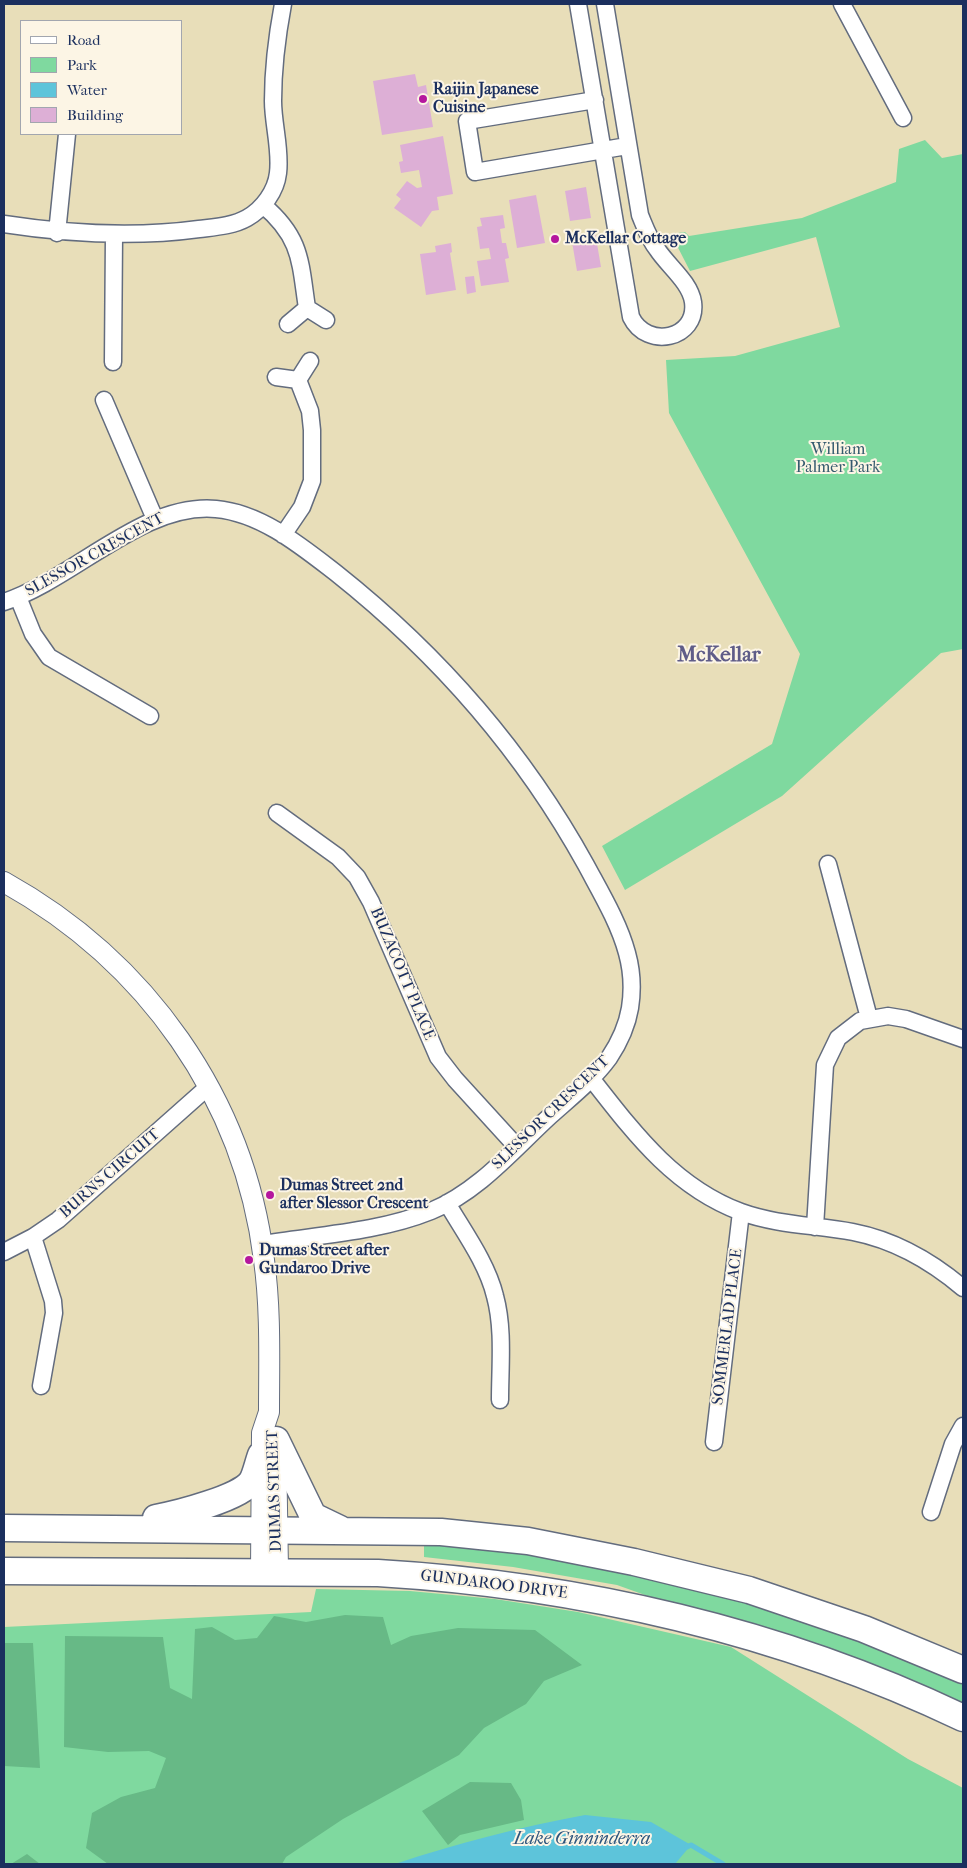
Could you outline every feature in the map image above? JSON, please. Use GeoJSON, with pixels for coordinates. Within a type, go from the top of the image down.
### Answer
{"type":"FeatureCollection","features":[{"type":"Feature","properties":{"kind":"main road"},"geometry":{"type":"LineString","coordinates":[[112,1527],[190,1511],[235,1493],[251,1482],[269,1448],[313,1516],[345,1531]]}},
{"type":"Feature","properties":{"kind":"main road"},"geometry":{"type":"LineString","coordinates":[[4,1528],[112,1527],[441,1532],[518,1540],[634,1562],[749,1590],[864,1629],[963,1670]]}},
{"type":"Feature","properties":{"kind":"main road","name":"GUNDAROO DRIVE"},"geometry":{"type":"LineString","coordinates":[[4,1571],[269,1571],[427,1576],[520,1587],[612,1602],[718,1626],[832,1663],[963,1718]]}},
{"type":"Feature","properties":{"kind":"street"},"geometry":{"type":"LineString","coordinates":[[4,224],[58,233],[114,235],[171,233],[227,226],[247,218],[263,205],[273,190],[278,172],[273,102],[276,50],[283,4]]}},
{"type":"Feature","properties":{"kind":"street"},"geometry":{"type":"LineString","coordinates":[[578,4],[631,317],[640,330],[646,334],[667,337],[682,330],[688,322],[693,302],[687,287],[650,239],[640,215],[627,146],[605,4]]}},
{"type":"Feature","properties":{"kind":"street"},"geometry":{"type":"LineString","coordinates":[[842,4],[903,118]]}},
{"type":"Feature","properties":{"kind":"street"},"geometry":{"type":"LineString","coordinates":[[594,100],[467,121],[475,172],[627,146]]}},
{"type":"Feature","properties":{"kind":"street"},"geometry":{"type":"LineString","coordinates":[[58,233],[67,135]]}},
{"type":"Feature","properties":{"kind":"street"},"geometry":{"type":"LineString","coordinates":[[263,205],[285,225],[294,239],[307,308],[326,320]]}},
{"type":"Feature","properties":{"kind":"street"},"geometry":{"type":"LineString","coordinates":[[113,362],[114,235]]}},
{"type":"Feature","properties":{"kind":"street"},"geometry":{"type":"LineString","coordinates":[[288,324],[307,308]]}},
{"type":"Feature","properties":{"kind":"street"},"geometry":{"type":"LineString","coordinates":[[298,380],[310,361]]}},
{"type":"Feature","properties":{"kind":"street"},"geometry":{"type":"LineString","coordinates":[[276,377],[298,380]]}},
{"type":"Feature","properties":{"kind":"street"},"geometry":{"type":"LineString","coordinates":[[283,535],[302,507],[312,482],[310,411],[298,380]]}},
{"type":"Feature","properties":{"kind":"street"},"geometry":{"type":"LineString","coordinates":[[104,400],[155,519]]}},
{"type":"Feature","properties":{"kind":"street","name":"SLESSOR CRESCENT"},"geometry":{"type":"LineString","coordinates":[[11,599],[63,575],[155,519],[185,510],[215,509],[245,515],[283,535],[370,600],[448,674],[517,757],[576,847],[621,936],[628,958],[632,981],[629,1012],[619,1041],[607,1061],[591,1078],[472,1187],[448,1203],[402,1221],[262,1244]]}},
{"type":"Feature","properties":{"kind":"street"},"geometry":{"type":"LineString","coordinates":[[11,599],[32,634],[49,657],[150,716]]}},
{"type":"Feature","properties":{"kind":"street","name":"BUZACOTT PLACE"},"geometry":{"type":"LineString","coordinates":[[277,813],[338,857],[357,877],[371,902],[438,1057],[455,1079],[517,1146]]}},
{"type":"Feature","properties":{"kind":"street"},"geometry":{"type":"LineString","coordinates":[[828,864],[870,1018]]}},
{"type":"Feature","properties":{"kind":"street","name":"DUMAS STREET"},"geometry":{"type":"LineString","coordinates":[[4,882],[55,914],[101,950],[140,988],[177,1035],[209,1086],[242,1163],[250,1189],[262,1244],[269,1325],[269,1412],[262,1433],[269,1448],[269,1571]]}},
{"type":"Feature","properties":{"kind":"street"},"geometry":{"type":"LineString","coordinates":[[815,1227],[825,1064],[838,1038],[852,1026],[870,1018],[888,1016],[906,1019],[963,1039]]}},
{"type":"Feature","properties":{"kind":"street"},"geometry":{"type":"LineString","coordinates":[[591,1078],[658,1160],[705,1195],[741,1212],[777,1222],[855,1233],[894,1245],[930,1264],[963,1288]]}},
{"type":"Feature","properties":{"kind":"street","name":"BURNS CIRCUIT"},"geometry":{"type":"LineString","coordinates":[[4,1252],[33,1237],[70,1210],[209,1086]]}},
{"type":"Feature","properties":{"kind":"street"},"geometry":{"type":"LineString","coordinates":[[448,1203],[484,1268],[495,1296],[499,1315],[500,1400]]}},
{"type":"Feature","properties":{"kind":"street","name":"SOMMERLAD PLACE"},"geometry":{"type":"LineString","coordinates":[[714,1442],[741,1212]]}},
{"type":"Feature","properties":{"kind":"street"},"geometry":{"type":"LineString","coordinates":[[33,1237],[53,1301],[54,1313],[41,1386]]}},
{"type":"Feature","properties":{"kind":"street"},"geometry":{"type":"LineString","coordinates":[[931,1512],[953,1444],[963,1426]]}},
{"type":"Feature","properties":{"kind":"green space","name":"William Palmer Park"},"geometry":{"type":"Polygon","coordinates":[[[925,140],[942,158],[963,154],[963,649],[941,653],[782,796],[625,890],[602,846],[772,744],[800,654],[669,413],[666,360],[735,356],[840,327],[816,237],[690,271],[671,234],[685,232],[689,236],[802,218],[896,182],[899,149],[925,140]]]}},
{"type":"Feature","properties":{"kind":"green space"},"geometry":{"type":"Polygon","coordinates":[[[424,1543],[589,1563],[691,1586],[793,1615],[859,1638],[963,1682],[963,1709],[617,1585],[513,1567],[424,1557],[424,1543]]]}},
{"type":"Feature","properties":{"kind":"green space"},"geometry":{"type":"Polygon","coordinates":[[[316,1589],[410,1591],[495,1599],[578,1612],[731,1647],[908,1759],[963,1788],[963,1864],[4,1864],[4,1627],[311,1612],[316,1589]]]}},
{"type":"Feature","properties":{"kind":"green space"},"geometry":{"type":"Polygon","coordinates":[[[345,1615],[383,1617],[391,1645],[411,1636],[458,1628],[535,1630],[582,1665],[544,1681],[526,1704],[484,1728],[459,1755],[343,1819],[286,1857],[282,1864],[108,1864],[86,1848],[92,1813],[121,1797],[155,1788],[166,1758],[149,1751],[108,1752],[64,1747],[65,1636],[163,1637],[170,1688],[192,1699],[195,1629],[212,1627],[235,1640],[257,1638],[274,1616],[306,1622],[345,1615]]]}},
{"type":"Feature","properties":{"kind":"green space"},"geometry":{"type":"Polygon","coordinates":[[[4,1643],[33,1643],[40,1768],[4,1766],[4,1643]]]}},
{"type":"Feature","properties":{"kind":"green space"},"geometry":{"type":"Polygon","coordinates":[[[470,1782],[511,1783],[521,1800],[524,1820],[460,1835],[448,1845],[422,1811],[470,1782]]]}},
{"type":"Feature","properties":{"kind":"green space"},"geometry":{"type":"Polygon","coordinates":[[[27,1854],[40,1864],[11,1864],[27,1854]]]}},
{"type":"Feature","properties":{"kind":"water","name":"Lake Ginninderra"},"geometry":{"type":"Polygon","coordinates":[[[585,1815],[651,1822],[691,1845],[675,1864],[395,1864],[489,1836],[585,1815]]]}},
{"type":"Feature","properties":{"kind":"building"},"geometry":{"type":"Polygon","coordinates":[[[415,74],[418,87],[426,85],[433,127],[382,135],[373,81],[415,74]]]}},
{"type":"Feature","properties":{"kind":"building"},"geometry":{"type":"Polygon","coordinates":[[[443,136],[453,194],[437,197],[439,210],[432,211],[421,227],[394,208],[401,199],[396,195],[407,181],[417,188],[422,187],[419,170],[401,173],[399,162],[403,161],[400,145],[443,136]]]}},
{"type":"Feature","properties":{"kind":"building"},"geometry":{"type":"Polygon","coordinates":[[[586,187],[591,218],[570,221],[565,191],[586,187]]]}},
{"type":"Feature","properties":{"kind":"building"},"geometry":{"type":"Polygon","coordinates":[[[536,195],[545,243],[517,248],[509,200],[536,195]]]}},
{"type":"Feature","properties":{"kind":"building"},"geometry":{"type":"Polygon","coordinates":[[[503,215],[505,228],[500,229],[502,243],[506,243],[509,258],[505,259],[509,282],[481,286],[477,261],[491,259],[489,248],[480,249],[477,227],[482,226],[480,218],[503,215]]]}},
{"type":"Feature","properties":{"kind":"building"},"geometry":{"type":"Polygon","coordinates":[[[595,232],[601,267],[577,271],[571,236],[595,232]]]}},
{"type":"Feature","properties":{"kind":"building"},"geometry":{"type":"Polygon","coordinates":[[[451,243],[452,252],[450,253],[456,290],[426,295],[420,254],[436,252],[435,246],[451,243]]]}},
{"type":"Feature","properties":{"kind":"building"},"geometry":{"type":"Polygon","coordinates":[[[474,276],[476,292],[467,294],[465,277],[474,276]]]}},
{"type":"Feature","properties":{"kind":"waterway"},"geometry":{"type":"LineString","coordinates":[[687,1847],[691,1845],[723,1864]]}},
{"type":"Feature","properties":{"kind":"place","name":"Raijin Japanese Cuisine"},"geometry":{"type":"Point","coordinates":[423,99]}},
{"type":"Feature","properties":{"kind":"place","name":"McKellar Cottage"},"geometry":{"type":"Point","coordinates":[555,239]}},
{"type":"Feature","properties":{"kind":"place","name":"Dumas Street 2nd after Slessor Crescent"},"geometry":{"type":"Point","coordinates":[270,1195]}},
{"type":"Feature","properties":{"kind":"place","name":"Dumas Street after Gundaroo Drive"},"geometry":{"type":"Point","coordinates":[249,1260]}},
{"type":"Feature","properties":{"kind":"district","name":"McKellar"},"geometry":{"type":"Point","coordinates":[719,656]}}]}
